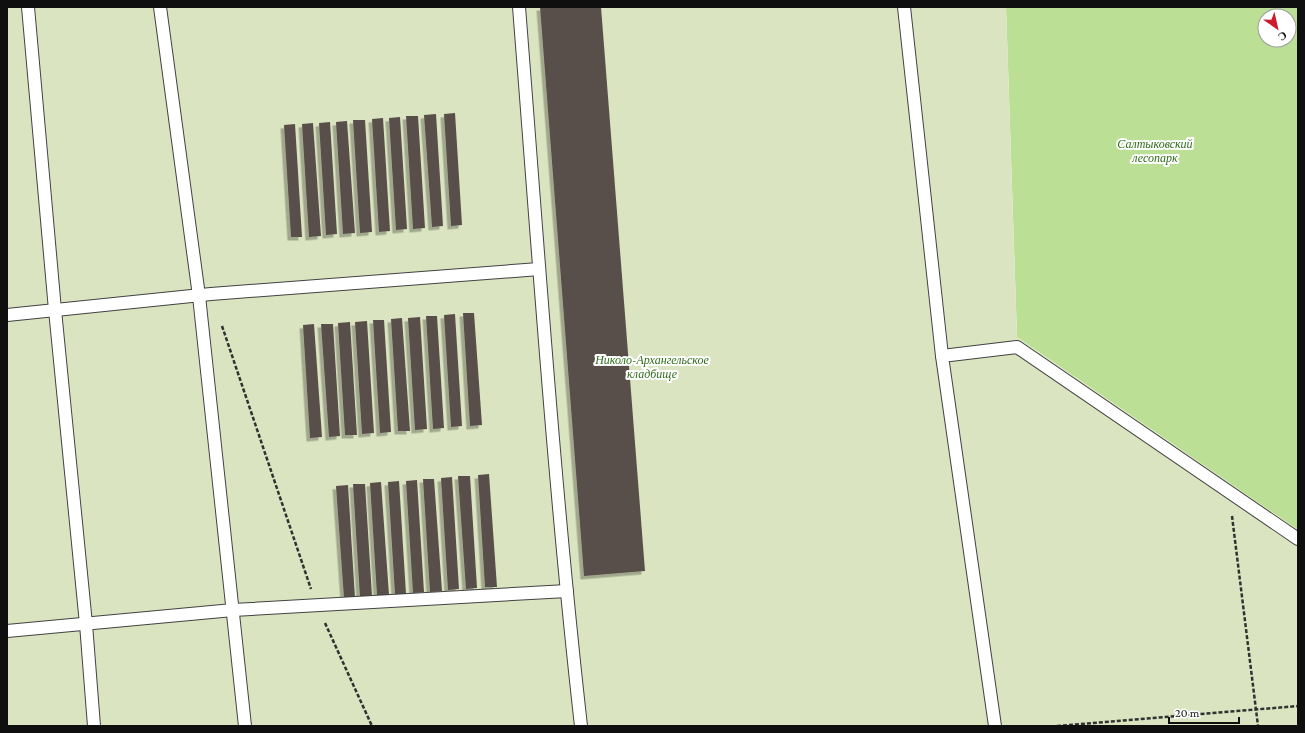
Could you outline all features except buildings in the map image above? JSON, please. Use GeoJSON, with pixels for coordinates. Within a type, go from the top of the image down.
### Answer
{"type":"FeatureCollection","features":[{"type":"Feature","properties":{"kind":"lane"},"geometry":{"type":"LineString","coordinates":[[28,7],[55,310],[86,624],[94,726]]}},
{"type":"Feature","properties":{"kind":"lane"},"geometry":{"type":"LineString","coordinates":[[160,7],[199,296],[245,726]]}},
{"type":"Feature","properties":{"kind":"lane"},"geometry":{"type":"LineString","coordinates":[[519,7],[539,269],[567,590],[582,726]]}},
{"type":"Feature","properties":{"kind":"lane"},"geometry":{"type":"LineString","coordinates":[[904,7],[942,356],[995,726]]}},
{"type":"Feature","properties":{"kind":"lane"},"geometry":{"type":"LineString","coordinates":[[7,315],[199,296],[539,269]]}},
{"type":"Feature","properties":{"kind":"lane"},"geometry":{"type":"LineString","coordinates":[[942,356],[1017,347],[1298,539]]}},
{"type":"Feature","properties":{"kind":"lane"},"geometry":{"type":"LineString","coordinates":[[7,631],[232,610],[567,590]]}},
{"type":"Feature","properties":{"kind":"path"},"geometry":{"type":"LineString","coordinates":[[221,324],[317,605],[372,726]]}},
{"type":"Feature","properties":{"kind":"path"},"geometry":{"type":"LineString","coordinates":[[1229,492],[1258,726]]}},
{"type":"Feature","properties":{"kind":"path"},"geometry":{"type":"LineString","coordinates":[[1057,726],[1298,706]]}},
{"type":"Feature","properties":{"kind":"green space","name":"Николо-Архангельское кладбище"},"geometry":{"type":"Polygon","coordinates":[[[7,7],[1006,7],[1017,337],[1298,530],[1298,726],[7,726],[7,7]]]}},
{"type":"Feature","properties":{"kind":"green space","name":"Салтыковский лесопарк"},"geometry":{"type":"Polygon","coordinates":[[[1006,7],[1298,7],[1298,530],[1017,337],[1006,7]]]}}]}
